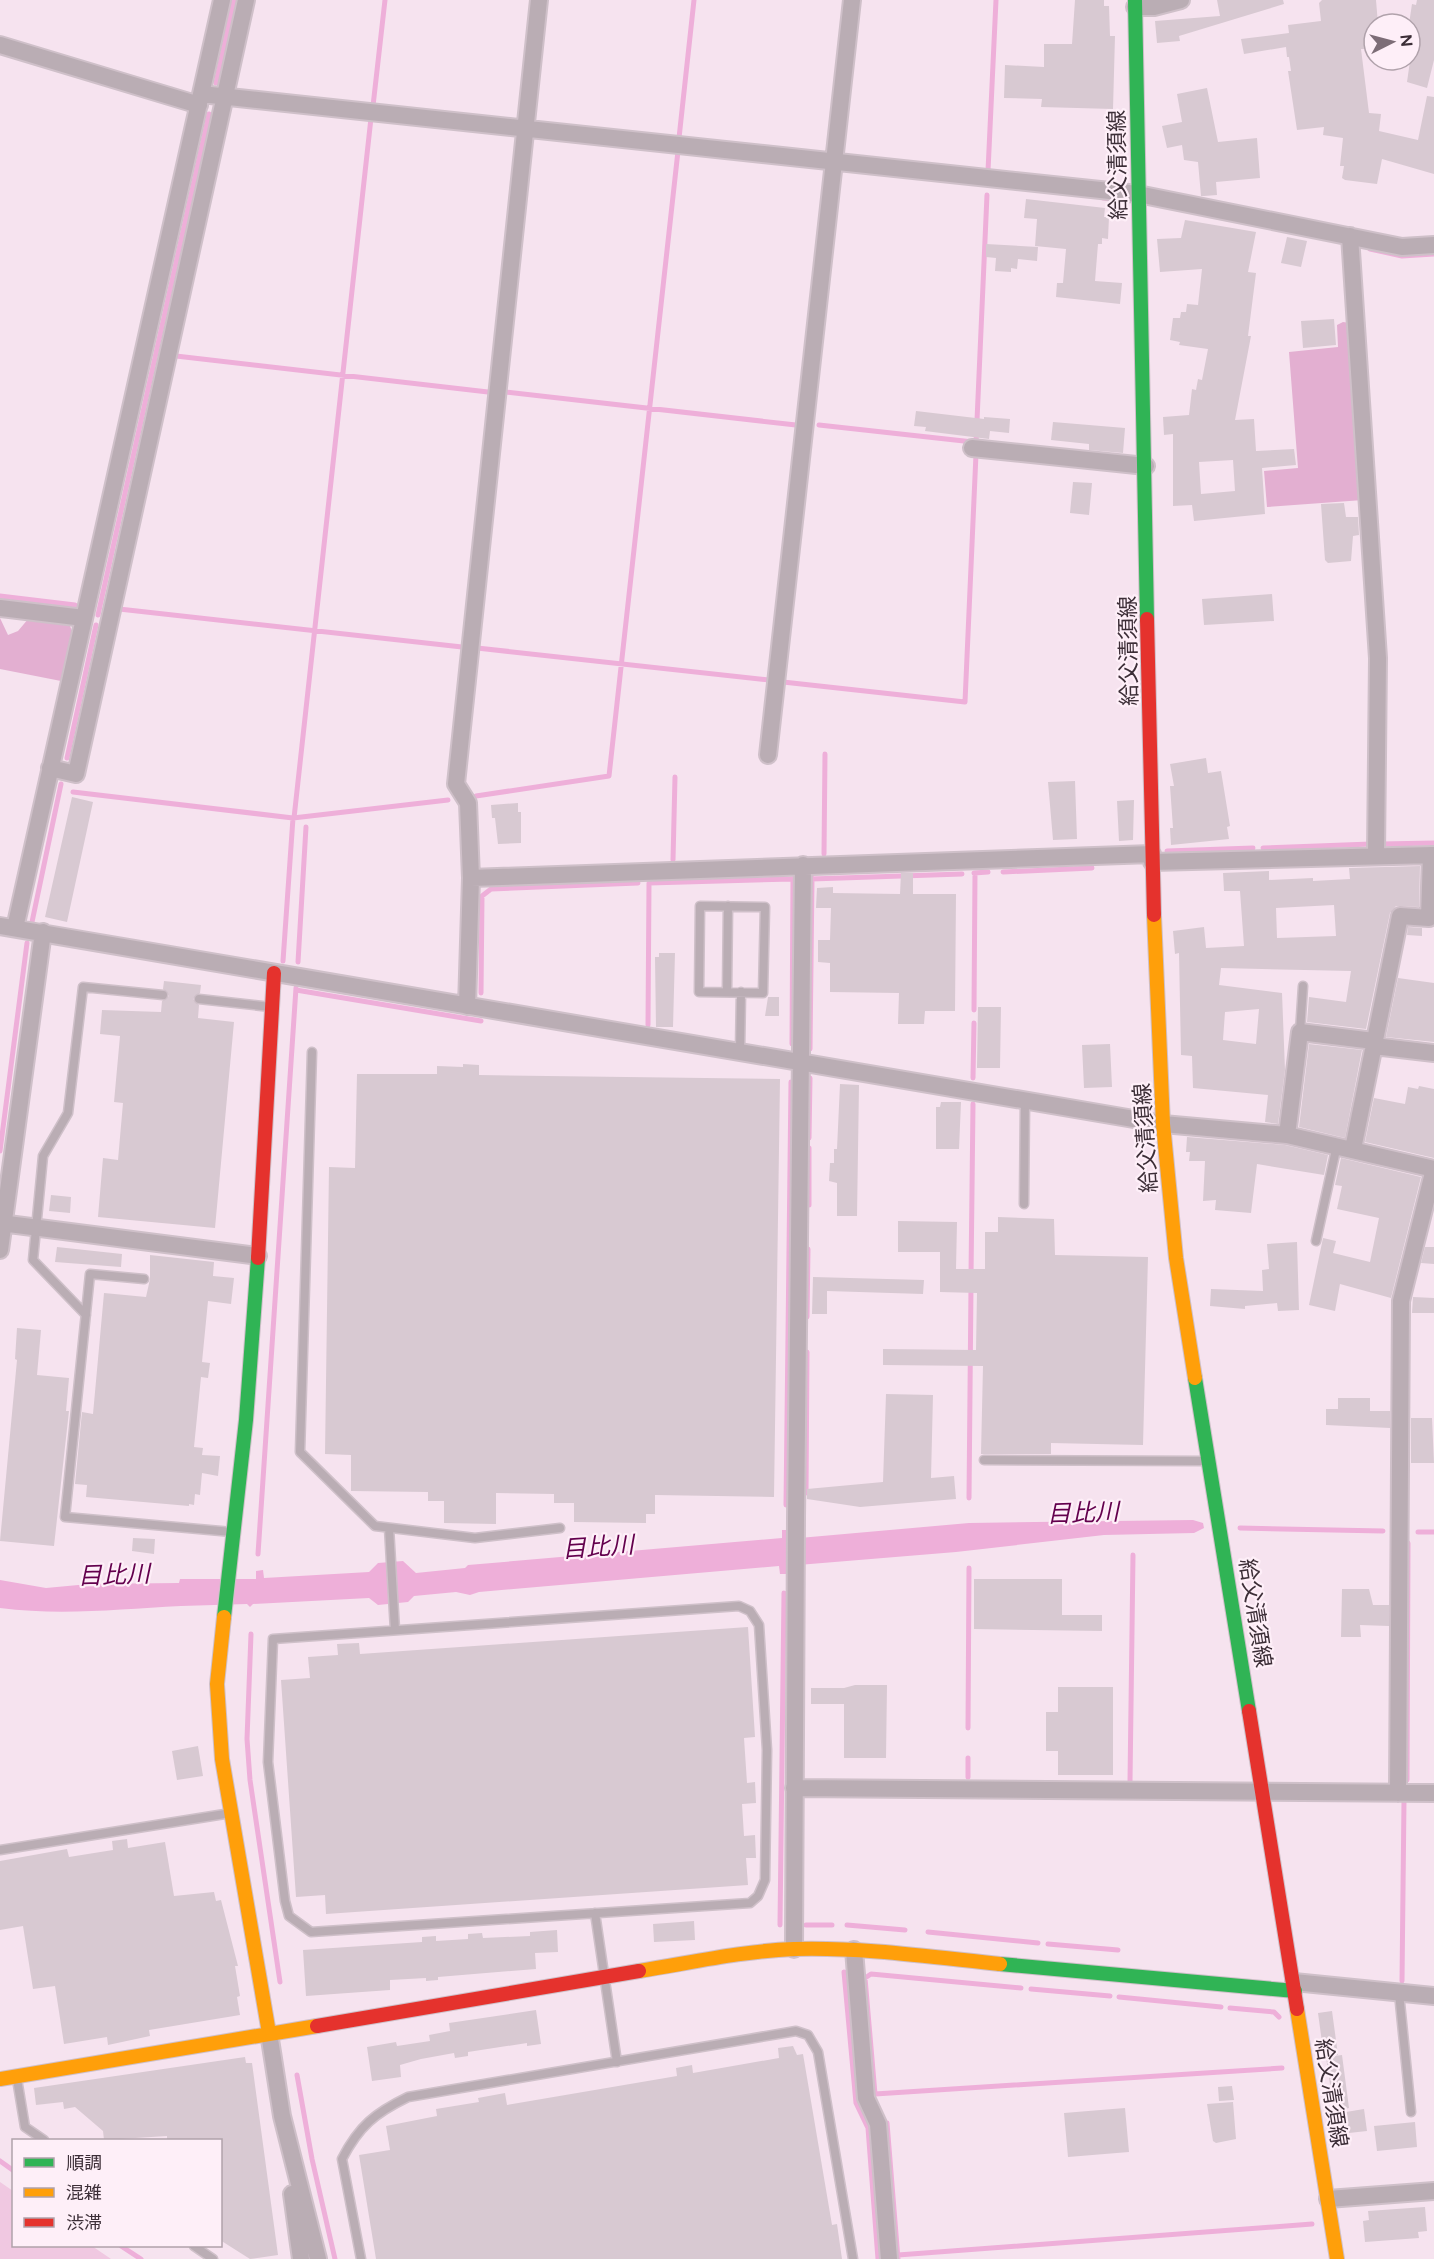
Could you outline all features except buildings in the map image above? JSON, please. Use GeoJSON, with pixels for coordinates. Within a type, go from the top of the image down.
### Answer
{"type":"FeatureCollection","features":[{"type":"Feature","properties":{"kind":"street"},"geometry":{"type":"LineString","coordinates":[[222,0],[50,768],[8,927],[1163,1124],[1287,1134],[1434,1169],[1401,1301],[1398,1793]]}},
{"type":"Feature","properties":{"kind":"street"},"geometry":{"type":"LineString","coordinates":[[50,768],[76,774],[246,0]]}},
{"type":"Feature","properties":{"kind":"street"},"geometry":{"type":"LineString","coordinates":[[467,1005],[471,878],[468,802],[456,784],[539,0]]}},
{"type":"Feature","properties":{"kind":"street"},"geometry":{"type":"LineString","coordinates":[[768,755],[852,0]]}},
{"type":"Feature","properties":{"kind":"street"},"geometry":{"type":"LineString","coordinates":[[1135,3],[1154,7],[1181,0]]}},
{"type":"Feature","properties":{"kind":"street","name":"給父清須線"},"geometry":{"type":"LineString","coordinates":[[1135,3],[1152,858],[1163,1124],[1176,1258],[1264,1792],[1337,2259]]}},
{"type":"Feature","properties":{"kind":"street"},"geometry":{"type":"LineString","coordinates":[[0,45],[200,99],[225,97],[1138,194],[1402,247],[1434,245]]}},
{"type":"Feature","properties":{"kind":"street"},"geometry":{"type":"LineString","coordinates":[[1350,236],[1378,658],[1376,855]]}},
{"type":"Feature","properties":{"kind":"street"},"geometry":{"type":"LineString","coordinates":[[972,448],[1146,466]]}},
{"type":"Feature","properties":{"kind":"street"},"geometry":{"type":"LineString","coordinates":[[0,608],[84,618]]}},
{"type":"Feature","properties":{"kind":"street"},"geometry":{"type":"LineString","coordinates":[[471,878],[803,865],[1433,855],[1429,918],[1400,916],[1374,1043],[1345,1147]]}},
{"type":"Feature","properties":{"kind":"street"},"geometry":{"type":"LineString","coordinates":[[794,1949],[795,1578],[803,865]]}},
{"type":"Feature","properties":{"kind":"street"},"geometry":{"type":"LineString","coordinates":[[0,1250],[43,932]]}},
{"type":"Feature","properties":{"kind":"street"},"geometry":{"type":"LineString","coordinates":[[274,973],[246,1420],[217,1684],[222,1759],[269,2033],[301,2259]]}},
{"type":"Feature","properties":{"kind":"street"},"geometry":{"type":"LineString","coordinates":[[1287,1134],[1300,1032],[1434,1053]]}},
{"type":"Feature","properties":{"kind":"street"},"geometry":{"type":"LineString","coordinates":[[2,1223],[258,1256]]}},
{"type":"Feature","properties":{"kind":"street"},"geometry":{"type":"LineString","coordinates":[[794,1788],[1434,1793]]}},
{"type":"Feature","properties":{"kind":"street"},"geometry":{"type":"LineString","coordinates":[[0,2079],[754,1952],[794,1949],[854,1950],[1294,1987],[1434,1996]]}},
{"type":"Feature","properties":{"kind":"street"},"geometry":{"type":"LineString","coordinates":[[854,1950],[866,2098],[878,2124],[889,2259]]}},
{"type":"Feature","properties":{"kind":"street"},"geometry":{"type":"LineString","coordinates":[[282,2116],[318,2259]]}},
{"type":"Feature","properties":{"kind":"street"},"geometry":{"type":"LineString","coordinates":[[1328,2199],[1434,2192]]}},
{"type":"Feature","properties":{"kind":"lane"},"geometry":{"type":"LineString","coordinates":[[700,906],[765,907],[763,993],[726,992],[699,992],[700,906]]}},
{"type":"Feature","properties":{"kind":"lane"},"geometry":{"type":"LineString","coordinates":[[726,992],[729,906]]}},
{"type":"Feature","properties":{"kind":"lane"},"geometry":{"type":"LineString","coordinates":[[1300,1032],[1303,986]]}},
{"type":"Feature","properties":{"kind":"lane"},"geometry":{"type":"LineString","coordinates":[[86,1315],[33,1260],[43,1156],[68,1113],[83,987],[163,995]]}},
{"type":"Feature","properties":{"kind":"lane"},"geometry":{"type":"LineString","coordinates":[[740,1051],[741,993]]}},
{"type":"Feature","properties":{"kind":"lane"},"geometry":{"type":"LineString","coordinates":[[200,999],[272,1007]]}},
{"type":"Feature","properties":{"kind":"lane"},"geometry":{"type":"LineString","coordinates":[[312,1052],[300,1452],[375,1526],[475,1538],[560,1528]]}},
{"type":"Feature","properties":{"kind":"lane"},"geometry":{"type":"LineString","coordinates":[[1024,1204],[1025,1099]]}},
{"type":"Feature","properties":{"kind":"lane"},"geometry":{"type":"LineString","coordinates":[[1316,1240],[1345,1147]]}},
{"type":"Feature","properties":{"kind":"lane"},"geometry":{"type":"LineString","coordinates":[[144,1279],[90,1274],[65,1517],[233,1533]]}},
{"type":"Feature","properties":{"kind":"lane"},"geometry":{"type":"LineString","coordinates":[[984,1460],[1210,1461]]}},
{"type":"Feature","properties":{"kind":"lane"},"geometry":{"type":"LineString","coordinates":[[389,1528],[395,1630]]}},
{"type":"Feature","properties":{"kind":"lane"},"geometry":{"type":"LineString","coordinates":[[739,1606],[750,1611],[759,1625],[766,1750],[765,1880],[758,1896],[750,1903],[595,1913],[311,1932],[289,1916],[285,1901],[268,1762],[273,1639],[739,1606]]}},
{"type":"Feature","properties":{"kind":"lane"},"geometry":{"type":"LineString","coordinates":[[0,1850],[231,1813]]}},
{"type":"Feature","properties":{"kind":"lane"},"geometry":{"type":"LineString","coordinates":[[595,1913],[617,2062]]}},
{"type":"Feature","properties":{"kind":"lane"},"geometry":{"type":"LineString","coordinates":[[1400,1993],[1411,2112]]}},
{"type":"Feature","properties":{"kind":"lane"},"geometry":{"type":"LineString","coordinates":[[361,2259],[342,2159],[362,2126],[380,2111],[408,2097],[796,2031],[808,2035],[818,2052],[853,2259]]}},
{"type":"Feature","properties":{"kind":"lane"},"geometry":{"type":"LineString","coordinates":[[16,2076],[25,2127],[43,2139]]}},
{"type":"Feature","properties":{"kind":"lane"},"geometry":{"type":"LineString","coordinates":[[195,2247],[213,2259]]}},
{"type":"Feature","properties":{"kind":"shaded area"},"geometry":{"type":"Polygon","coordinates":[[[1343,322],[1350,323],[1363,500],[1267,507],[1264,471],[1298,468],[1289,352],[1338,347],[1337,325],[1343,322]]]}},
{"type":"Feature","properties":{"kind":"shaded area"},"geometry":{"type":"Polygon","coordinates":[[[0,618],[8,635],[18,631],[29,618],[68,621],[72,631],[61,681],[0,669],[0,618]]]}},
{"type":"Feature","properties":{"kind":"shaded area"},"geometry":{"type":"Polygon","coordinates":[[[1193,1520],[1203,1523],[1204,1528],[1194,1533],[1104,1535],[956,1552],[786,1566],[786,1574],[780,1574],[779,1566],[479,1592],[470,1595],[456,1592],[414,1596],[408,1602],[378,1605],[369,1598],[253,1604],[250,1607],[247,1604],[68,1612],[0,1608],[0,1580],[46,1588],[89,1584],[179,1583],[180,1579],[256,1579],[256,1571],[263,1570],[264,1578],[369,1572],[378,1563],[403,1561],[416,1573],[465,1568],[468,1565],[782,1538],[782,1530],[787,1530],[788,1539],[969,1523],[1193,1520]]]}},
{"type":"Feature","properties":{"kind":"shaded area"},"geometry":{"type":"Polygon","coordinates":[[[0,2182],[12,2190],[12,2247],[93,2247],[111,2259],[0,2259],[0,2182]]]}},
{"type":"Feature","properties":{"kind":"waterway"},"geometry":{"type":"LineString","coordinates":[[216,83],[234,0]]}},
{"type":"Feature","properties":{"kind":"waterway"},"geometry":{"type":"LineString","coordinates":[[373,106],[385,0]]}},
{"type":"Feature","properties":{"kind":"waterway"},"geometry":{"type":"LineString","coordinates":[[679,138],[694,0]]}},
{"type":"Feature","properties":{"kind":"waterway"},"geometry":{"type":"LineString","coordinates":[[988,171],[996,0]]}},
{"type":"Feature","properties":{"kind":"waterway"},"geometry":{"type":"LineString","coordinates":[[98,615],[209,114]]}},
{"type":"Feature","properties":{"kind":"waterway"},"geometry":{"type":"LineString","coordinates":[[294,818],[371,118]]}},
{"type":"Feature","properties":{"kind":"waterway"},"geometry":{"type":"LineString","coordinates":[[476,796],[609,776],[678,151]]}},
{"type":"Feature","properties":{"kind":"waterway"},"geometry":{"type":"LineString","coordinates":[[976,443],[987,195]]}},
{"type":"Feature","properties":{"kind":"waterway"},"geometry":{"type":"LineString","coordinates":[[1103,198],[1119,200]]}},
{"type":"Feature","properties":{"kind":"waterway"},"geometry":{"type":"LineString","coordinates":[[1370,249],[1402,256],[1434,254]]}},
{"type":"Feature","properties":{"kind":"waterway"},"geometry":{"type":"LineString","coordinates":[[176,356],[488,392]]}},
{"type":"Feature","properties":{"kind":"waterway"},"geometry":{"type":"LineString","coordinates":[[505,392],[796,425]]}},
{"type":"Feature","properties":{"kind":"waterway"},"geometry":{"type":"LineString","coordinates":[[819,425],[973,442]]}},
{"type":"Feature","properties":{"kind":"waterway"},"geometry":{"type":"LineString","coordinates":[[783,682],[965,702],[976,454]]}},
{"type":"Feature","properties":{"kind":"waterway"},"geometry":{"type":"LineString","coordinates":[[0,596],[75,605]]}},
{"type":"Feature","properties":{"kind":"waterway"},"geometry":{"type":"LineString","coordinates":[[119,609],[462,647]]}},
{"type":"Feature","properties":{"kind":"waterway"},"geometry":{"type":"LineString","coordinates":[[67,758],[96,625]]}},
{"type":"Feature","properties":{"kind":"waterway"},"geometry":{"type":"LineString","coordinates":[[477,648],[769,680]]}},
{"type":"Feature","properties":{"kind":"waterway"},"geometry":{"type":"LineString","coordinates":[[824,854],[825,754]]}},
{"type":"Feature","properties":{"kind":"waterway"},"geometry":{"type":"LineString","coordinates":[[673,860],[675,777]]}},
{"type":"Feature","properties":{"kind":"waterway"},"geometry":{"type":"LineString","coordinates":[[32,922],[61,784]]}},
{"type":"Feature","properties":{"kind":"waterway"},"geometry":{"type":"LineString","coordinates":[[73,792],[293,818],[448,800]]}},
{"type":"Feature","properties":{"kind":"waterway"},"geometry":{"type":"LineString","coordinates":[[283,961],[293,818]]}},
{"type":"Feature","properties":{"kind":"waterway"},"geometry":{"type":"LineString","coordinates":[[298,962],[306,827]]}},
{"type":"Feature","properties":{"kind":"waterway"},"geometry":{"type":"LineString","coordinates":[[1381,844],[1434,843]]}},
{"type":"Feature","properties":{"kind":"waterway"},"geometry":{"type":"LineString","coordinates":[[1263,848],[1371,844]]}},
{"type":"Feature","properties":{"kind":"waterway"},"geometry":{"type":"LineString","coordinates":[[1167,851],[1253,848]]}},
{"type":"Feature","properties":{"kind":"waterway"},"geometry":{"type":"LineString","coordinates":[[1003,872],[1092,868]]}},
{"type":"Feature","properties":{"kind":"waterway"},"geometry":{"type":"LineString","coordinates":[[974,873],[988,872]]}},
{"type":"Feature","properties":{"kind":"waterway"},"geometry":{"type":"LineString","coordinates":[[974,1010],[975,873]]}},
{"type":"Feature","properties":{"kind":"waterway"},"geometry":{"type":"LineString","coordinates":[[811,879],[962,874]]}},
{"type":"Feature","properties":{"kind":"waterway"},"geometry":{"type":"LineString","coordinates":[[810,1049],[812,878]]}},
{"type":"Feature","properties":{"kind":"waterway"},"geometry":{"type":"LineString","coordinates":[[648,1025],[649,883],[793,879],[792,1044]]}},
{"type":"Feature","properties":{"kind":"waterway"},"geometry":{"type":"LineString","coordinates":[[481,993],[482,896],[491,889],[638,883]]}},
{"type":"Feature","properties":{"kind":"waterway"},"geometry":{"type":"LineString","coordinates":[[0,1151],[27,943]]}},
{"type":"Feature","properties":{"kind":"waterway"},"geometry":{"type":"LineString","coordinates":[[258,1554],[296,988]]}},
{"type":"Feature","properties":{"kind":"waterway"},"geometry":{"type":"LineString","coordinates":[[296,990],[481,1021]]}},
{"type":"Feature","properties":{"kind":"waterway"},"geometry":{"type":"LineString","coordinates":[[973,1078],[974,1023]]}},
{"type":"Feature","properties":{"kind":"waterway"},"geometry":{"type":"LineString","coordinates":[[809,1138],[810,1078]]}},
{"type":"Feature","properties":{"kind":"waterway"},"geometry":{"type":"LineString","coordinates":[[786,1505],[791,1082]]}},
{"type":"Feature","properties":{"kind":"waterway"},"geometry":{"type":"LineString","coordinates":[[971,1276],[973,1104]]}},
{"type":"Feature","properties":{"kind":"waterway"},"geometry":{"type":"LineString","coordinates":[[809,1148],[809,1205]]}},
{"type":"Feature","properties":{"kind":"waterway"},"geometry":{"type":"LineString","coordinates":[[807,1317],[808,1249]]}},
{"type":"Feature","properties":{"kind":"waterway"},"geometry":{"type":"LineString","coordinates":[[969,1498],[971,1286]]}},
{"type":"Feature","properties":{"kind":"waterway"},"geometry":{"type":"LineString","coordinates":[[806,1493],[807,1352]]}},
{"type":"Feature","properties":{"kind":"waterway","name":"目比川"},"geometry":{"type":"LineString","coordinates":[[1240,1528],[1383,1531]]}},
{"type":"Feature","properties":{"kind":"waterway","name":"目比川"},"geometry":{"type":"LineString","coordinates":[[1418,1532],[1434,1532]]}},
{"type":"Feature","properties":{"kind":"waterway"},"geometry":{"type":"LineString","coordinates":[[1407,1780],[1408,1543]]}},
{"type":"Feature","properties":{"kind":"waterway"},"geometry":{"type":"LineString","coordinates":[[1130,1782],[1133,1555]]}},
{"type":"Feature","properties":{"kind":"waterway"},"geometry":{"type":"LineString","coordinates":[[968,1728],[969,1568]]}},
{"type":"Feature","properties":{"kind":"waterway"},"geometry":{"type":"LineString","coordinates":[[780,1925],[784,1593]]}},
{"type":"Feature","properties":{"kind":"waterway"},"geometry":{"type":"LineString","coordinates":[[251,1634],[247,1739],[250,1780],[280,1982]]}},
{"type":"Feature","properties":{"kind":"waterway"},"geometry":{"type":"LineString","coordinates":[[968,1758],[968,1777]]}},
{"type":"Feature","properties":{"kind":"waterway"},"geometry":{"type":"LineString","coordinates":[[1402,1981],[1404,1800]]}},
{"type":"Feature","properties":{"kind":"waterway"},"geometry":{"type":"LineString","coordinates":[[806,1925],[832,1925]]}},
{"type":"Feature","properties":{"kind":"waterway"},"geometry":{"type":"LineString","coordinates":[[847,1925],[905,1930]]}},
{"type":"Feature","properties":{"kind":"waterway"},"geometry":{"type":"LineString","coordinates":[[928,1932],[1038,1943]]}},
{"type":"Feature","properties":{"kind":"waterway"},"geometry":{"type":"LineString","coordinates":[[1048,1944],[1118,1950]]}},
{"type":"Feature","properties":{"kind":"waterway"},"geometry":{"type":"LineString","coordinates":[[844,1972],[856,2103],[868,2128],[878,2259]]}},
{"type":"Feature","properties":{"kind":"waterway"},"geometry":{"type":"LineString","coordinates":[[1021,1988],[871,1974],[865,1978],[875,2094],[1282,2068]]}},
{"type":"Feature","properties":{"kind":"waterway"},"geometry":{"type":"LineString","coordinates":[[1031,1989],[1110,1996]]}},
{"type":"Feature","properties":{"kind":"waterway"},"geometry":{"type":"LineString","coordinates":[[1119,1997],[1221,2007]]}},
{"type":"Feature","properties":{"kind":"waterway"},"geometry":{"type":"LineString","coordinates":[[1230,2008],[1274,2012],[1279,2017]]}},
{"type":"Feature","properties":{"kind":"waterway"},"geometry":{"type":"LineString","coordinates":[[297,2075],[312,2159],[335,2259]]}},
{"type":"Feature","properties":{"kind":"waterway"},"geometry":{"type":"LineString","coordinates":[[887,2123],[898,2259]]}},
{"type":"Feature","properties":{"kind":"waterway"},"geometry":{"type":"LineString","coordinates":[[0,2161],[12,2170]]}},
{"type":"Feature","properties":{"kind":"waterway"},"geometry":{"type":"LineString","coordinates":[[898,2255],[1312,2224]]}},
{"type":"Feature","properties":{"kind":"waterway"},"geometry":{"type":"LineString","coordinates":[[123,2247],[141,2259]]}},
{"type":"Feature","properties":{"kind":"traffic: fast"},"geometry":{"type":"LineString","coordinates":[[1135,0],[1147,619]]}},
{"type":"Feature","properties":{"kind":"traffic: fast"},"geometry":{"type":"LineString","coordinates":[[224,1617],[246,1420],[258,1258]]}},
{"type":"Feature","properties":{"kind":"traffic: fast"},"geometry":{"type":"LineString","coordinates":[[1195,1378],[1249,1711]]}},
{"type":"Feature","properties":{"kind":"traffic: fast"},"geometry":{"type":"LineString","coordinates":[[1000,1964],[1295,1991]]}},
{"type":"Feature","properties":{"kind":"traffic: slow"},"geometry":{"type":"LineString","coordinates":[[1154,915],[1163,1124],[1176,1258],[1195,1378]]}},
{"type":"Feature","properties":{"kind":"traffic: slow"},"geometry":{"type":"LineString","coordinates":[[224,1617],[217,1684],[222,1759],[269,2033]]}},
{"type":"Feature","properties":{"kind":"traffic: slow"},"geometry":{"type":"LineString","coordinates":[[639,1971],[736,1955],[794,1949],[871,1951],[1000,1964]]}},
{"type":"Feature","properties":{"kind":"traffic: slow"},"geometry":{"type":"LineString","coordinates":[[1297,2009],[1337,2259]]}},
{"type":"Feature","properties":{"kind":"traffic: slow"},"geometry":{"type":"LineString","coordinates":[[0,2079],[317,2026]]}},
{"type":"Feature","properties":{"kind":"traffic: jam"},"geometry":{"type":"LineString","coordinates":[[1147,619],[1154,915]]}},
{"type":"Feature","properties":{"kind":"traffic: jam"},"geometry":{"type":"LineString","coordinates":[[258,1258],[274,973]]}},
{"type":"Feature","properties":{"kind":"traffic: jam"},"geometry":{"type":"LineString","coordinates":[[1249,1711],[1297,2009]]}},
{"type":"Feature","properties":{"kind":"traffic: jam"},"geometry":{"type":"LineString","coordinates":[[317,2026],[639,1971]]}}]}
